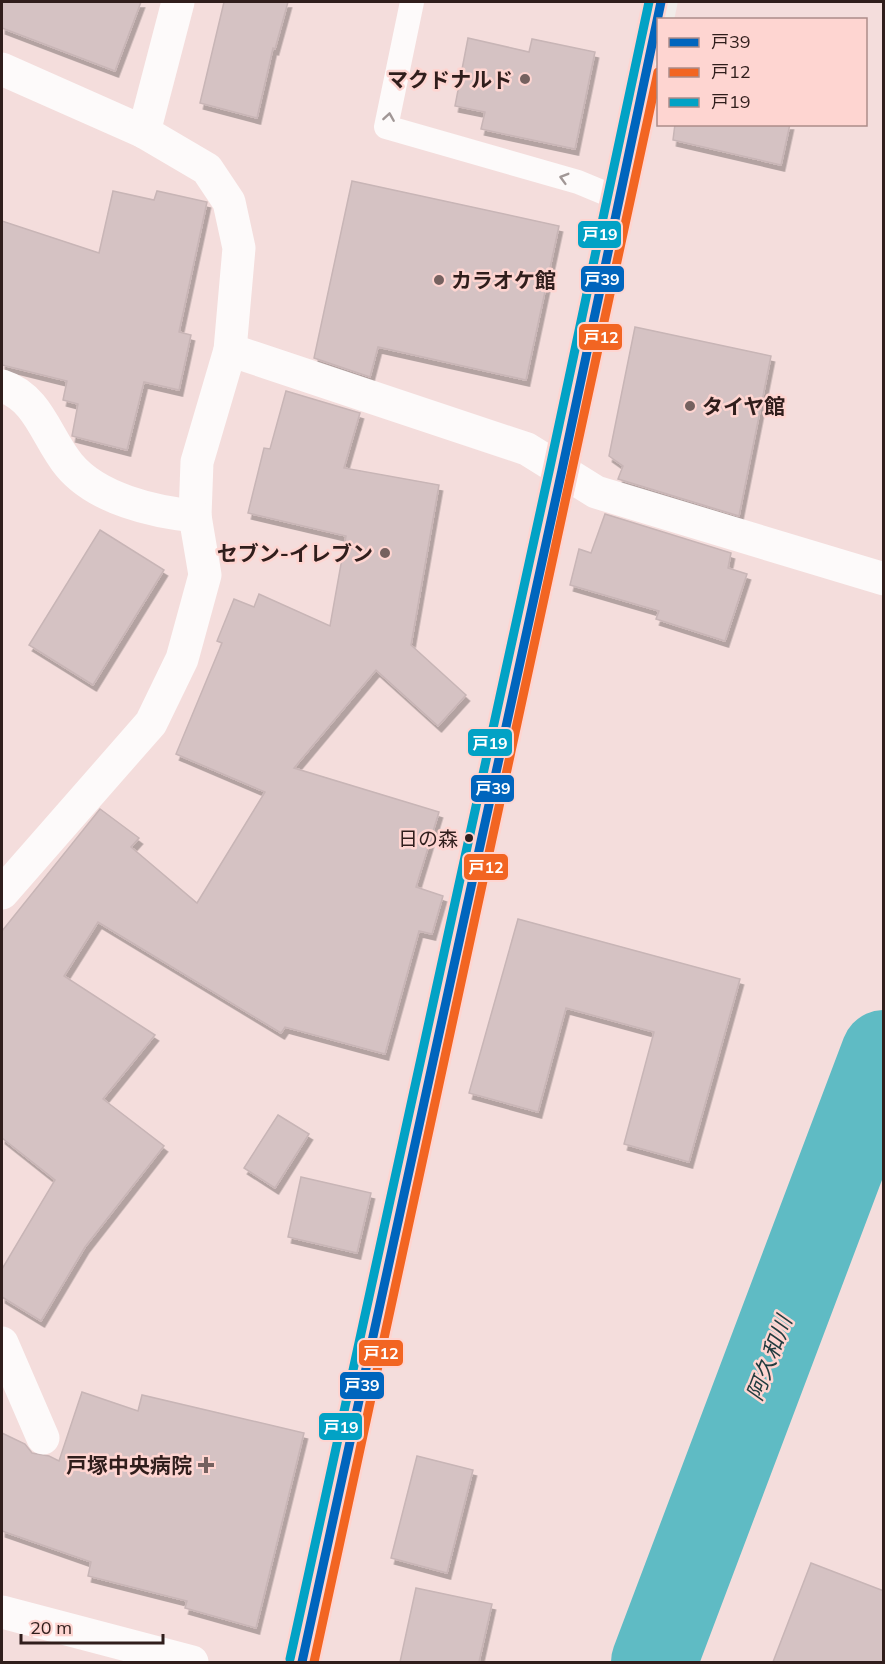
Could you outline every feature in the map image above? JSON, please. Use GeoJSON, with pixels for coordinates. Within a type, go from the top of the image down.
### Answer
{"type":"FeatureCollection","features":[{"type":"Feature","properties":{"kind":"main road"},"geometry":{"type":"LineString","coordinates":[[658,18],[661,2]]}},
{"type":"Feature","properties":{"kind":"main road"},"geometry":{"type":"LineString","coordinates":[[302,1662],[562,470],[657,21]]}},
{"type":"Feature","properties":{"kind":"street"},"geometry":{"type":"LineString","coordinates":[[144,132],[178,2]]}},
{"type":"Feature","properties":{"kind":"street"},"geometry":{"type":"LineString","coordinates":[[2,69],[144,132],[207,169],[230,202],[240,248],[230,350],[197,462],[195,516],[205,575],[182,659],[151,723],[2,893]]}},
{"type":"Feature","properties":{"kind":"street"},"geometry":{"type":"LineString","coordinates":[[230,350],[527,449],[596,492],[884,579]]}},
{"type":"Feature","properties":{"kind":"street"},"geometry":{"type":"LineString","coordinates":[[2,386],[16,391],[36,411],[70,465],[102,491],[168,513],[195,516]]}},
{"type":"Feature","properties":{"kind":"street"},"geometry":{"type":"LineString","coordinates":[[2,1343],[44,1438]]}},
{"type":"Feature","properties":{"kind":"street"},"geometry":{"type":"LineString","coordinates":[[2,1612],[192,1662]]}},
{"type":"Feature","properties":{"kind":"lane"},"geometry":{"type":"LineString","coordinates":[[412,2],[386,126],[578,182],[619,199]]}},
{"type":"Feature","properties":{"kind":"building"},"geometry":{"type":"Polygon","coordinates":[[[2,2],[141,2],[115,71],[2,28],[2,2]]]}},
{"type":"Feature","properties":{"kind":"building"},"geometry":{"type":"Polygon","coordinates":[[[224,2],[288,2],[275,49],[273,48],[257,118],[200,103],[224,2]]]}},
{"type":"Feature","properties":{"kind":"building","name":"マクドナルド"},"geometry":{"type":"Polygon","coordinates":[[[468,38],[529,52],[532,39],[595,52],[575,149],[481,129],[485,112],[455,106],[468,38]]]}},
{"type":"Feature","properties":{"kind":"building"},"geometry":{"type":"Polygon","coordinates":[[[675,126],[790,126],[781,165],[673,140],[675,126]]]}},
{"type":"Feature","properties":{"kind":"building","name":"カラオケ館"},"geometry":{"type":"Polygon","coordinates":[[[352,181],[559,226],[526,380],[378,347],[370,377],[314,358],[352,181]]]}},
{"type":"Feature","properties":{"kind":"building"},"geometry":{"type":"Polygon","coordinates":[[[113,191],[154,200],[157,191],[207,202],[179,332],[191,335],[179,390],[144,382],[127,450],[72,436],[78,404],[63,400],[67,381],[2,365],[2,221],[99,253],[113,191]]]}},
{"type":"Feature","properties":{"kind":"building","name":"タイヤ館"},"geometry":{"type":"Polygon","coordinates":[[[635,327],[771,356],[739,516],[618,479],[623,466],[609,456],[635,327]]]}},
{"type":"Feature","properties":{"kind":"building"},"geometry":{"type":"Polygon","coordinates":[[[286,391],[360,413],[344,468],[439,485],[411,645],[466,695],[438,726],[376,670],[294,768],[439,812],[416,887],[443,896],[432,934],[419,931],[385,1054],[285,1027],[281,1033],[98,922],[64,976],[155,1035],[103,1099],[164,1146],[85,1247],[41,1321],[2,1297],[2,1269],[55,1180],[2,1138],[2,931],[100,809],[139,838],[131,847],[197,903],[265,792],[176,754],[222,643],[217,641],[234,599],[254,607],[259,594],[330,626],[346,536],[248,513],[264,448],[270,449],[286,391]]]}},
{"type":"Feature","properties":{"kind":"building"},"geometry":{"type":"Polygon","coordinates":[[[605,514],[731,553],[728,568],[747,574],[725,641],[656,619],[659,611],[570,585],[579,549],[591,553],[605,514]]]}},
{"type":"Feature","properties":{"kind":"building"},"geometry":{"type":"Polygon","coordinates":[[[100,530],[164,570],[93,685],[29,645],[100,530]]]}},
{"type":"Feature","properties":{"kind":"building"},"geometry":{"type":"Polygon","coordinates":[[[518,919],[740,979],[689,1162],[624,1144],[654,1032],[566,1008],[538,1112],[469,1093],[518,919]]]}},
{"type":"Feature","properties":{"kind":"building"},"geometry":{"type":"Polygon","coordinates":[[[278,1115],[309,1134],[275,1188],[244,1168],[278,1115]]]}},
{"type":"Feature","properties":{"kind":"building"},"geometry":{"type":"Polygon","coordinates":[[[301,1177],[371,1193],[357,1253],[288,1237],[301,1177]]]}},
{"type":"Feature","properties":{"kind":"building"},"geometry":{"type":"Polygon","coordinates":[[[82,1392],[138,1411],[142,1395],[304,1433],[256,1628],[185,1608],[187,1601],[88,1576],[91,1562],[2,1531],[2,1433],[25,1444],[32,1453],[49,1456],[59,1461],[82,1392]]]}},
{"type":"Feature","properties":{"kind":"building"},"geometry":{"type":"Polygon","coordinates":[[[417,1456],[473,1470],[447,1573],[391,1558],[417,1456]]]}},
{"type":"Feature","properties":{"kind":"building"},"geometry":{"type":"Polygon","coordinates":[[[811,1563],[884,1591],[884,1662],[773,1662],[811,1563]]]}},
{"type":"Feature","properties":{"kind":"building"},"geometry":{"type":"Polygon","coordinates":[[[416,1588],[492,1604],[479,1662],[400,1662],[416,1588]]]}},
{"type":"Feature","properties":{"kind":"waterway","name":"阿久和川"},"geometry":{"type":"LineString","coordinates":[[654,1662],[884,1053]]}},
{"type":"Feature","properties":{"kind":"transit line","name":"戸19"},"geometry":{"type":"LineString","coordinates":[[290,1659],[649,2]]}},
{"type":"Feature","properties":{"kind":"transit line","name":"戸39"},"geometry":{"type":"LineString","coordinates":[[658,18],[661,2]]}},
{"type":"Feature","properties":{"kind":"transit line","name":"戸39"},"geometry":{"type":"LineString","coordinates":[[302,1662],[562,470],[657,21]]}},
{"type":"Feature","properties":{"kind":"transit line","name":"戸12"},"geometry":{"type":"LineString","coordinates":[[314,1662],[657,77]]}},
{"type":"Feature","properties":{"kind":"place","name":"マクドナルド"},"geometry":{"type":"Point","coordinates":[525,79]}},
{"type":"Feature","properties":{"kind":"place","name":"カラオケ館"},"geometry":{"type":"Point","coordinates":[439,280]}},
{"type":"Feature","properties":{"kind":"place","name":"タイヤ館"},"geometry":{"type":"Point","coordinates":[690,406]}},
{"type":"Feature","properties":{"kind":"place","name":"セブン-イレブン"},"geometry":{"type":"Point","coordinates":[385,553]}},
{"type":"Feature","properties":{"kind":"place","name":"日の森"},"geometry":{"type":"Point","coordinates":[469,838]}},
{"type":"Feature","properties":{"kind":"place","name":"戸塚中央病院"},"geometry":{"type":"Point","coordinates":[206,1465]}}]}
